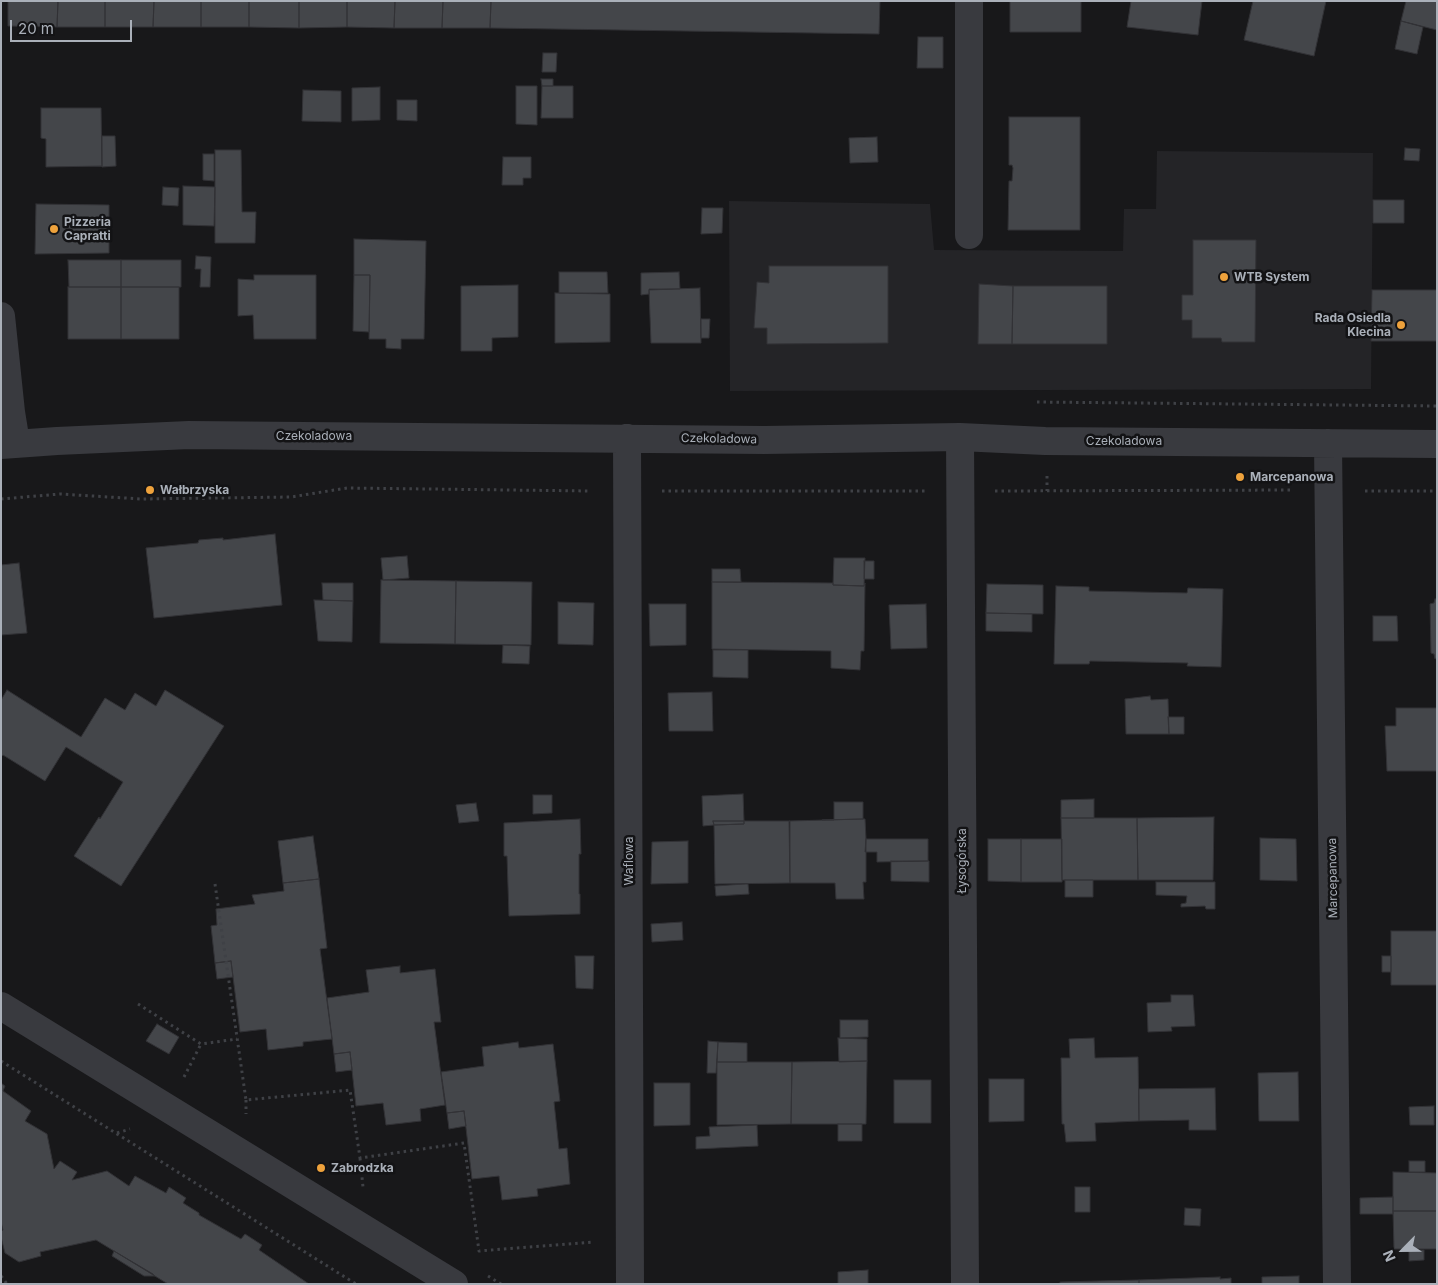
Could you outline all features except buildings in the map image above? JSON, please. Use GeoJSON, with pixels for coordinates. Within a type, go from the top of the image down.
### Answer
{"type":"FeatureCollection","features":[{"type":"Feature","properties":{"kind":"street"},"geometry":{"type":"LineString","coordinates":[[969,1],[969,235]]}},
{"type":"Feature","properties":{"kind":"street"},"geometry":{"type":"LineString","coordinates":[[1,316],[11,412],[9,444]]}},
{"type":"Feature","properties":{"kind":"street","name":"Czekoladowa"},"geometry":{"type":"LineString","coordinates":[[9,444],[189,435],[764,440],[960,438],[1045,441],[1437,444]]}},
{"type":"Feature","properties":{"kind":"street","name":"Waflowa"},"geometry":{"type":"LineString","coordinates":[[627,438],[630,1284]]}},
{"type":"Feature","properties":{"kind":"street","name":"Łysogórska"},"geometry":{"type":"LineString","coordinates":[[960,438],[965,1284]]}},
{"type":"Feature","properties":{"kind":"street","name":"Marcepanowa"},"geometry":{"type":"LineString","coordinates":[[1328,443],[1337,1284]]}},
{"type":"Feature","properties":{"kind":"street"},"geometry":{"type":"LineString","coordinates":[[1,1006],[443,1281]]}},
{"type":"Feature","properties":{"kind":"path"},"geometry":{"type":"LineString","coordinates":[[1,499],[60,494],[141,499],[291,497],[347,488],[628,491],[927,491]]}},
{"type":"Feature","properties":{"kind":"path"},"geometry":{"type":"LineString","coordinates":[[991,491],[1290,490]]}},
{"type":"Feature","properties":{"kind":"path"},"geometry":{"type":"LineString","coordinates":[[1364,491],[1437,491]]}},
{"type":"Feature","properties":{"kind":"path"},"geometry":{"type":"LineString","coordinates":[[215,884],[246,1100],[350,1090],[363,1192]]}},
{"type":"Feature","properties":{"kind":"path"},"geometry":{"type":"LineString","coordinates":[[138,1004],[201,1044],[237,1039]]}},
{"type":"Feature","properties":{"kind":"path"},"geometry":{"type":"LineString","coordinates":[[180,1085],[201,1044]]}},
{"type":"Feature","properties":{"kind":"path"},"geometry":{"type":"LineString","coordinates":[[1,1061],[356,1284]]}},
{"type":"Feature","properties":{"kind":"path"},"geometry":{"type":"LineString","coordinates":[[360,1158],[464,1143],[479,1251],[630,1239]]}},
{"type":"Feature","properties":{"kind":"path"},"geometry":{"type":"LineString","coordinates":[[1,1276],[6,1284]]}},
{"type":"Feature","properties":{"kind":"shaded area"},"geometry":{"type":"Polygon","coordinates":[[[1157,151],[1373,153],[1371,389],[730,391],[729,201],[930,204],[934,250],[1123,251],[1124,209],[1156,209],[1157,151]]]}},
{"type":"Feature","properties":{"kind":"place","name":"Pizzeria Capratti"},"geometry":{"type":"Point","coordinates":[54,229]}},
{"type":"Feature","properties":{"kind":"place","name":"WTB System"},"geometry":{"type":"Point","coordinates":[1224,277]}},
{"type":"Feature","properties":{"kind":"place","name":"Rada Osiedla Klecina"},"geometry":{"type":"Point","coordinates":[1401,325]}},
{"type":"Feature","properties":{"kind":"place","name":"Marcepanowa"},"geometry":{"type":"Point","coordinates":[1240,477]}},
{"type":"Feature","properties":{"kind":"place","name":"Wałbrzyska"},"geometry":{"type":"Point","coordinates":[150,490]}},
{"type":"Feature","properties":{"kind":"place","name":"Zabrodzka"},"geometry":{"type":"Point","coordinates":[321,1168]}}]}
